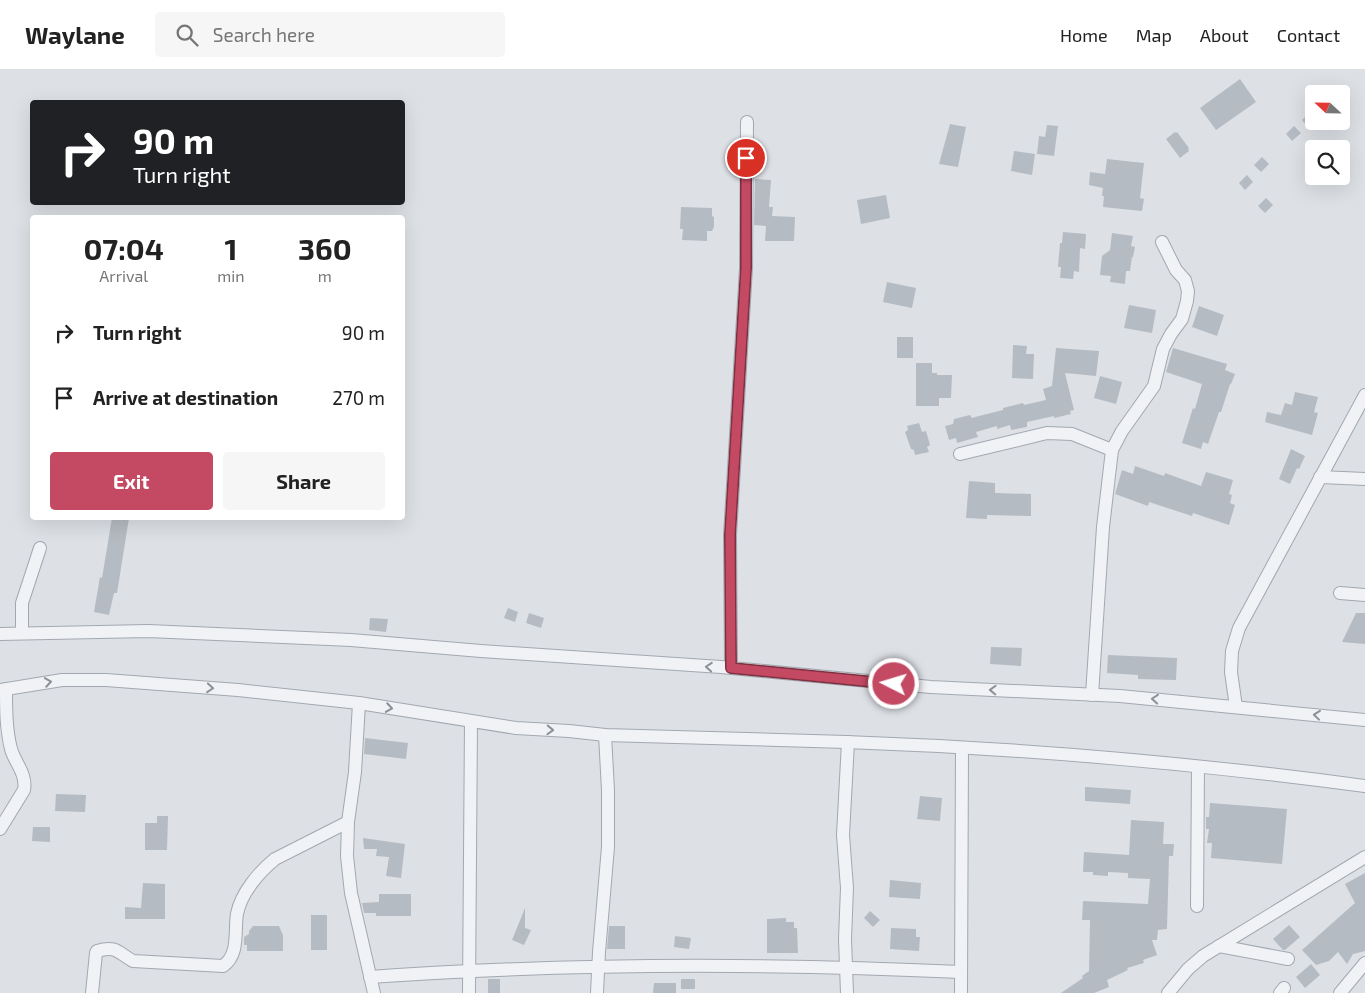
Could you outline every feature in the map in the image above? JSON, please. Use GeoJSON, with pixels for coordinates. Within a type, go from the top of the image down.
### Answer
{"type":"FeatureCollection","features":[{"type":"Feature","properties":{"kind":"street"},"geometry":{"type":"LineString","coordinates":[[731,668],[730,535],[746,268],[747,122]]}},
{"type":"Feature","properties":{"kind":"street"},"geometry":{"type":"LineString","coordinates":[[1092,695],[1103,527],[1112,450],[1122,432],[1154,386],[1163,349],[1182,319],[1187,301],[1188,291],[1184,280],[1176,270],[1162,242]]}},
{"type":"Feature","properties":{"kind":"street"},"geometry":{"type":"LineString","coordinates":[[1236,706],[1231,672],[1232,652],[1239,628],[1365,395]]}},
{"type":"Feature","properties":{"kind":"street"},"geometry":{"type":"LineString","coordinates":[[960,454],[1047,433],[1072,434],[1112,450]]}},
{"type":"Feature","properties":{"kind":"street"},"geometry":{"type":"LineString","coordinates":[[1320,477],[1365,480]]}},
{"type":"Feature","properties":{"kind":"street"},"geometry":{"type":"LineString","coordinates":[[22,634],[22,603],[40,548]]}},
{"type":"Feature","properties":{"kind":"street"},"geometry":{"type":"LineString","coordinates":[[1340,593],[1365,595]]}},
{"type":"Feature","properties":{"kind":"street"},"geometry":{"type":"LineString","coordinates":[[0,634],[148,631],[351,640],[731,668],[932,687],[1092,695],[1236,706],[1365,720]]}},
{"type":"Feature","properties":{"kind":"street"},"geometry":{"type":"LineString","coordinates":[[0,829],[24,790],[25,784],[9,738],[3,690],[62,680],[94,679],[238,690],[358,703],[516,728],[605,734],[848,742],[1018,751],[1198,766],[1365,786]]}},
{"type":"Feature","properties":{"kind":"street"},"geometry":{"type":"LineString","coordinates":[[358,703],[355,772],[348,822],[347,856],[351,893],[374,993]]}},
{"type":"Feature","properties":{"kind":"street"},"geometry":{"type":"LineString","coordinates":[[470,993],[471,721]]}},
{"type":"Feature","properties":{"kind":"street"},"geometry":{"type":"LineString","coordinates":[[597,993],[608,847],[608,790],[605,734]]}},
{"type":"Feature","properties":{"kind":"street"},"geometry":{"type":"LineString","coordinates":[[847,993],[845,939],[847,888],[843,836],[848,742]]}},
{"type":"Feature","properties":{"kind":"street"},"geometry":{"type":"LineString","coordinates":[[961,993],[962,748]]}},
{"type":"Feature","properties":{"kind":"street"},"geometry":{"type":"LineString","coordinates":[[1197,906],[1198,766]]}},
{"type":"Feature","properties":{"kind":"street"},"geometry":{"type":"LineString","coordinates":[[92,993],[96,953],[104,949],[115,949],[133,961],[223,966],[228,962],[234,951],[237,914],[240,905],[248,889],[267,865],[274,858],[348,822]]}},
{"type":"Feature","properties":{"kind":"street"},"geometry":{"type":"LineString","coordinates":[[1168,993],[1188,969],[1203,956],[1365,856]]}},
{"type":"Feature","properties":{"kind":"street"},"geometry":{"type":"LineString","coordinates":[[1219,946],[1288,959]]}},
{"type":"Feature","properties":{"kind":"street"},"geometry":{"type":"LineString","coordinates":[[1340,993],[1365,963]]}},
{"type":"Feature","properties":{"kind":"street"},"geometry":{"type":"LineString","coordinates":[[370,977],[470,970],[598,967],[846,966],[961,972]]}},
{"type":"Feature","properties":{"kind":"building"},"geometry":{"type":"Polygon","coordinates":[[[1240,79],[1256,102],[1216,130],[1200,108],[1240,79]]]}},
{"type":"Feature","properties":{"kind":"building"},"geometry":{"type":"Polygon","coordinates":[[[950,124],[966,127],[958,167],[939,164],[950,124]]]}},
{"type":"Feature","properties":{"kind":"building"},"geometry":{"type":"Polygon","coordinates":[[[1047,125],[1058,126],[1054,156],[1037,154],[1039,136],[1045,137],[1047,125]]]}},
{"type":"Feature","properties":{"kind":"building"},"geometry":{"type":"Polygon","coordinates":[[[1294,126],[1301,133],[1292,141],[1286,134],[1294,126]]]}},
{"type":"Feature","properties":{"kind":"building"},"geometry":{"type":"Polygon","coordinates":[[[1177,132],[1189,148],[1189,151],[1180,158],[1166,139],[1177,132]]]}},
{"type":"Feature","properties":{"kind":"building"},"geometry":{"type":"Polygon","coordinates":[[[1014,151],[1035,154],[1032,175],[1011,171],[1014,151]]]}},
{"type":"Feature","properties":{"kind":"building"},"geometry":{"type":"Polygon","coordinates":[[[1262,157],[1269,164],[1261,172],[1254,165],[1262,157]]]}},
{"type":"Feature","properties":{"kind":"building"},"geometry":{"type":"Polygon","coordinates":[[[1107,159],[1144,163],[1140,198],[1144,199],[1142,211],[1103,207],[1103,188],[1089,185],[1090,172],[1105,174],[1107,159]]]}},
{"type":"Feature","properties":{"kind":"building"},"geometry":{"type":"Polygon","coordinates":[[[1247,175],[1253,182],[1245,190],[1239,183],[1247,175]]]}},
{"type":"Feature","properties":{"kind":"building"},"geometry":{"type":"Polygon","coordinates":[[[755,179],[771,180],[769,207],[773,207],[772,216],[795,217],[794,241],[765,241],[766,226],[754,225],[755,179]]]}},
{"type":"Feature","properties":{"kind":"building"},"geometry":{"type":"Polygon","coordinates":[[[886,195],[890,218],[861,224],[857,200],[886,195]]]}},
{"type":"Feature","properties":{"kind":"building"},"geometry":{"type":"Polygon","coordinates":[[[1266,198],[1273,205],[1265,213],[1258,206],[1266,198]]]}},
{"type":"Feature","properties":{"kind":"building"},"geometry":{"type":"Polygon","coordinates":[[[681,207],[712,208],[714,227],[712,231],[707,231],[707,241],[682,240],[683,229],[680,229],[681,207]]]}},
{"type":"Feature","properties":{"kind":"building"},"geometry":{"type":"Polygon","coordinates":[[[1063,232],[1086,234],[1085,249],[1080,248],[1079,272],[1074,271],[1073,279],[1060,278],[1061,267],[1058,267],[1063,232]]]}},
{"type":"Feature","properties":{"kind":"building"},"geometry":{"type":"Polygon","coordinates":[[[1112,233],[1133,236],[1131,246],[1135,247],[1130,271],[1126,271],[1125,284],[1110,282],[1111,276],[1100,275],[1102,256],[1110,250],[1112,233]]]}},
{"type":"Feature","properties":{"kind":"building"},"geometry":{"type":"Polygon","coordinates":[[[887,282],[916,288],[912,308],[883,302],[887,282]]]}},
{"type":"Feature","properties":{"kind":"building"},"geometry":{"type":"Polygon","coordinates":[[[1129,305],[1156,310],[1152,333],[1124,328],[1129,305]]]}},
{"type":"Feature","properties":{"kind":"building"},"geometry":{"type":"Polygon","coordinates":[[[1199,306],[1224,315],[1217,336],[1192,327],[1199,306]]]}},
{"type":"Feature","properties":{"kind":"building"},"geometry":{"type":"Polygon","coordinates":[[[897,337],[913,337],[913,358],[897,358],[897,337]]]}},
{"type":"Feature","properties":{"kind":"building"},"geometry":{"type":"Polygon","coordinates":[[[1013,345],[1027,346],[1026,354],[1034,354],[1033,379],[1012,378],[1013,345]]]}},
{"type":"Feature","properties":{"kind":"building"},"geometry":{"type":"Polygon","coordinates":[[[1056,348],[1099,351],[1096,376],[1065,373],[1074,410],[1070,411],[1071,414],[1027,422],[1027,427],[1011,430],[1010,425],[997,429],[997,426],[976,432],[978,437],[957,443],[956,438],[949,440],[945,426],[953,424],[954,419],[970,415],[972,418],[1023,403],[1024,405],[1046,400],[1043,389],[1052,386],[1056,348]]]}},
{"type":"Feature","properties":{"kind":"building"},"geometry":{"type":"Polygon","coordinates":[[[1173,348],[1227,364],[1225,370],[1235,374],[1208,444],[1203,442],[1201,449],[1182,443],[1202,384],[1166,372],[1173,348]]]}},
{"type":"Feature","properties":{"kind":"building"},"geometry":{"type":"Polygon","coordinates":[[[916,363],[932,363],[932,373],[952,375],[951,398],[939,398],[939,406],[916,406],[916,363]]]}},
{"type":"Feature","properties":{"kind":"building"},"geometry":{"type":"Polygon","coordinates":[[[1100,376],[1122,382],[1116,404],[1094,398],[1100,376]]]}},
{"type":"Feature","properties":{"kind":"building"},"geometry":{"type":"Polygon","coordinates":[[[1295,392],[1318,397],[1314,412],[1318,413],[1312,435],[1265,422],[1267,412],[1281,415],[1285,403],[1292,405],[1295,392]]]}},
{"type":"Feature","properties":{"kind":"building"},"geometry":{"type":"Polygon","coordinates":[[[919,423],[922,432],[926,431],[930,445],[927,447],[929,452],[915,455],[905,432],[908,430],[907,426],[919,423]]]}},
{"type":"Feature","properties":{"kind":"building"},"geometry":{"type":"Polygon","coordinates":[[[1291,449],[1305,456],[1290,484],[1279,479],[1291,449]]]}},
{"type":"Feature","properties":{"kind":"building"},"geometry":{"type":"Polygon","coordinates":[[[1135,466],[1164,476],[1165,473],[1201,486],[1206,472],[1233,480],[1229,494],[1232,495],[1230,503],[1235,505],[1229,525],[1193,513],[1192,516],[1149,502],[1148,506],[1115,494],[1122,470],[1133,474],[1135,466]]]}},
{"type":"Feature","properties":{"kind":"building"},"geometry":{"type":"Polygon","coordinates":[[[969,481],[995,483],[995,493],[1031,494],[1031,516],[987,515],[987,519],[966,518],[969,481]]]}},
{"type":"Feature","properties":{"kind":"building"},"geometry":{"type":"Polygon","coordinates":[[[112,520],[129,520],[117,593],[114,593],[109,615],[94,612],[100,577],[102,578],[112,520]]]}},
{"type":"Feature","properties":{"kind":"building"},"geometry":{"type":"Polygon","coordinates":[[[508,608],[518,612],[515,622],[504,618],[508,608]]]}},
{"type":"Feature","properties":{"kind":"building"},"geometry":{"type":"Polygon","coordinates":[[[529,613],[544,618],[541,628],[526,623],[529,613]]]}},
{"type":"Feature","properties":{"kind":"building"},"geometry":{"type":"Polygon","coordinates":[[[1356,613],[1365,613],[1365,644],[1342,642],[1356,613]]]}},
{"type":"Feature","properties":{"kind":"building"},"geometry":{"type":"Polygon","coordinates":[[[370,618],[388,619],[386,632],[369,630],[370,618]]]}},
{"type":"Feature","properties":{"kind":"building"},"geometry":{"type":"Polygon","coordinates":[[[991,647],[1022,648],[1021,666],[990,664],[991,647]]]}},
{"type":"Feature","properties":{"kind":"building"},"geometry":{"type":"Polygon","coordinates":[[[1108,655],[1177,658],[1176,680],[1138,679],[1138,675],[1107,673],[1108,655]]]}},
{"type":"Feature","properties":{"kind":"building"},"geometry":{"type":"Polygon","coordinates":[[[365,738],[408,743],[406,759],[364,754],[365,738]]]}},
{"type":"Feature","properties":{"kind":"building"},"geometry":{"type":"Polygon","coordinates":[[[1085,787],[1131,790],[1130,804],[1085,801],[1085,787]]]}},
{"type":"Feature","properties":{"kind":"building"},"geometry":{"type":"Polygon","coordinates":[[[56,794],[86,795],[85,812],[55,811],[56,794]]]}},
{"type":"Feature","properties":{"kind":"building"},"geometry":{"type":"Polygon","coordinates":[[[920,796],[942,798],[940,821],[917,819],[920,796]]]}},
{"type":"Feature","properties":{"kind":"building"},"geometry":{"type":"Polygon","coordinates":[[[1210,803],[1287,809],[1282,864],[1211,858],[1212,843],[1207,843],[1209,829],[1206,829],[1206,817],[1209,817],[1210,803]]]}},
{"type":"Feature","properties":{"kind":"building"},"geometry":{"type":"Polygon","coordinates":[[[157,816],[168,816],[167,850],[145,850],[145,823],[157,823],[157,816]]]}},
{"type":"Feature","properties":{"kind":"building"},"geometry":{"type":"Polygon","coordinates":[[[1131,820],[1164,822],[1163,844],[1174,844],[1173,856],[1169,856],[1167,929],[1158,930],[1157,940],[1152,940],[1157,955],[1143,960],[1144,963],[1127,968],[1128,970],[1107,980],[1109,987],[1094,993],[1061,993],[1083,978],[1082,976],[1089,971],[1090,920],[1082,920],[1083,901],[1148,904],[1150,879],[1128,878],[1128,873],[1108,872],[1108,876],[1093,875],[1093,872],[1083,872],[1084,852],[1129,855],[1131,820]]]}},
{"type":"Feature","properties":{"kind":"building"},"geometry":{"type":"Polygon","coordinates":[[[33,827],[50,827],[50,842],[32,841],[33,827]]]}},
{"type":"Feature","properties":{"kind":"building"},"geometry":{"type":"Polygon","coordinates":[[[363,838],[405,844],[401,878],[386,876],[389,857],[376,856],[377,849],[364,849],[363,838]]]}},
{"type":"Feature","properties":{"kind":"building"},"geometry":{"type":"Polygon","coordinates":[[[1365,873],[1365,951],[1353,954],[1347,964],[1338,952],[1329,961],[1316,965],[1302,950],[1355,903],[1345,884],[1365,873]]]}},
{"type":"Feature","properties":{"kind":"building"},"geometry":{"type":"Polygon","coordinates":[[[890,880],[921,883],[920,899],[889,897],[890,880]]]}},
{"type":"Feature","properties":{"kind":"building"},"geometry":{"type":"Polygon","coordinates":[[[143,883],[165,884],[165,919],[125,919],[125,907],[141,908],[143,883]]]}},
{"type":"Feature","properties":{"kind":"building"},"geometry":{"type":"Polygon","coordinates":[[[379,894],[411,894],[411,916],[376,916],[376,913],[364,913],[362,903],[379,902],[379,894]]]}},
{"type":"Feature","properties":{"kind":"building"},"geometry":{"type":"Polygon","coordinates":[[[525,908],[525,928],[531,930],[524,945],[512,940],[525,908]]]}},
{"type":"Feature","properties":{"kind":"building"},"geometry":{"type":"Polygon","coordinates":[[[870,911],[880,920],[873,927],[864,918],[870,911]]]}},
{"type":"Feature","properties":{"kind":"building"},"geometry":{"type":"Polygon","coordinates":[[[311,915],[327,915],[327,950],[311,950],[311,915]]]}},
{"type":"Feature","properties":{"kind":"building"},"geometry":{"type":"Polygon","coordinates":[[[786,918],[786,922],[794,922],[794,928],[797,928],[798,953],[767,953],[767,919],[786,918]]]}},
{"type":"Feature","properties":{"kind":"building"},"geometry":{"type":"Polygon","coordinates":[[[1289,925],[1300,937],[1283,950],[1273,939],[1289,925]]]}},
{"type":"Feature","properties":{"kind":"building"},"geometry":{"type":"Polygon","coordinates":[[[253,926],[279,926],[283,935],[283,951],[247,951],[247,945],[244,945],[244,937],[249,934],[253,926]]]}},
{"type":"Feature","properties":{"kind":"building"},"geometry":{"type":"Polygon","coordinates":[[[609,926],[625,926],[625,949],[607,949],[609,926]]]}},
{"type":"Feature","properties":{"kind":"building"},"geometry":{"type":"Polygon","coordinates":[[[891,928],[916,929],[916,937],[920,937],[919,951],[890,949],[891,928]]]}},
{"type":"Feature","properties":{"kind":"building"},"geometry":{"type":"Polygon","coordinates":[[[675,936],[691,938],[689,949],[674,947],[675,936]]]}},
{"type":"Feature","properties":{"kind":"building"},"geometry":{"type":"Polygon","coordinates":[[[1311,964],[1320,975],[1305,988],[1296,977],[1311,964]]]}},
{"type":"Feature","properties":{"kind":"building"},"geometry":{"type":"Polygon","coordinates":[[[488,979],[500,979],[500,993],[488,993],[488,979]]]}},
{"type":"Feature","properties":{"kind":"building"},"geometry":{"type":"Polygon","coordinates":[[[681,979],[695,979],[695,989],[681,989],[681,979]]]}},
{"type":"Feature","properties":{"kind":"building"},"geometry":{"type":"Polygon","coordinates":[[[654,983],[676,983],[676,993],[653,993],[654,983]]]}},
{"type":"Feature","properties":{"kind":"route"},"geometry":{"type":"LineString","coordinates":[[746,158],[746,268],[730,535],[731,668],[894,684]]}}]}
